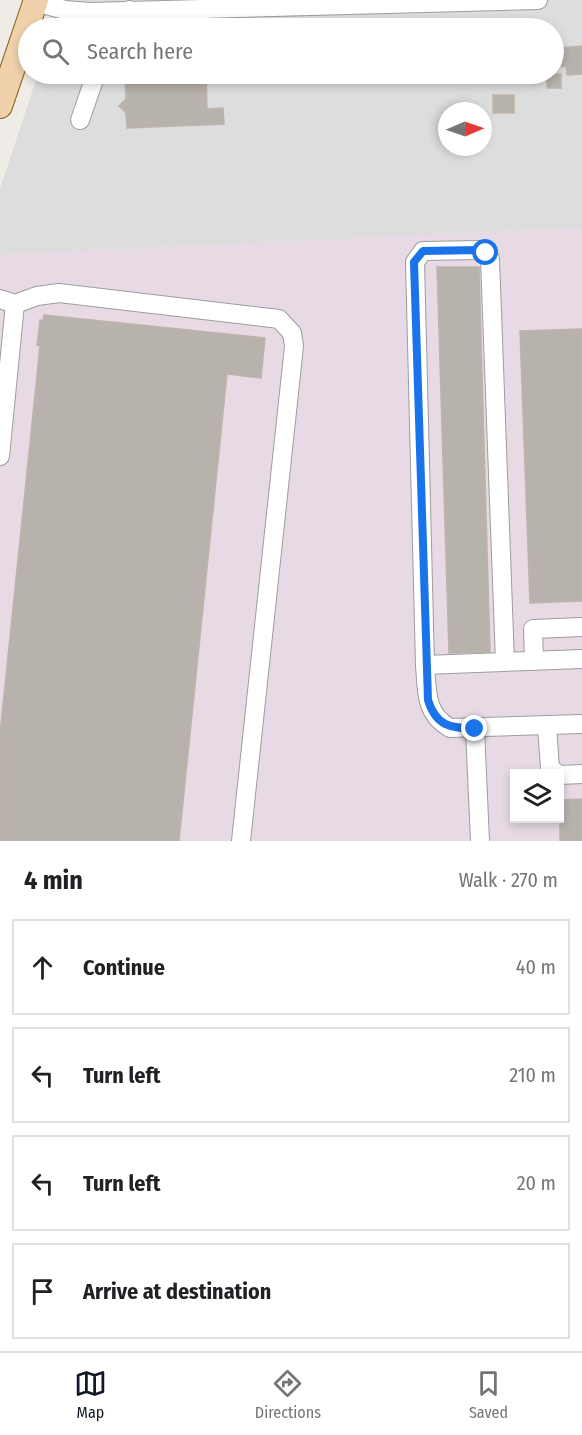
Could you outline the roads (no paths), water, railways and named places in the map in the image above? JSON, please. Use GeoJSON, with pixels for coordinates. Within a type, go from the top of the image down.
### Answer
{"type":"FeatureCollection","features":[{"type":"Feature","properties":{"kind":"main road"},"geometry":{"type":"LineString","coordinates":[[29,18],[35,1]]}},
{"type":"Feature","properties":{"kind":"main road"},"geometry":{"type":"LineString","coordinates":[[0,106],[18,52]]}},
{"type":"Feature","properties":{"kind":"street"},"geometry":{"type":"LineString","coordinates":[[218,18],[538,0]]}},
{"type":"Feature","properties":{"kind":"street"},"geometry":{"type":"LineString","coordinates":[[35,1],[65,10],[129,10],[192,18]]}},
{"type":"Feature","properties":{"kind":"street"},"geometry":{"type":"LineString","coordinates":[[129,10],[129,18]]}},
{"type":"Feature","properties":{"kind":"street"},"geometry":{"type":"LineString","coordinates":[[80,120],[93,84]]}},
{"type":"Feature","properties":{"kind":"street"},"geometry":{"type":"LineString","coordinates":[[505,662],[490,259],[480,250],[423,251],[414,262],[425,665],[431,711],[440,722],[450,728],[582,724]]}},
{"type":"Feature","properties":{"kind":"street"},"geometry":{"type":"LineString","coordinates":[[0,456],[8,302],[59,293],[279,319],[292,333],[294,346],[241,841]]}},
{"type":"Feature","properties":{"kind":"street"},"geometry":{"type":"LineString","coordinates":[[534,661],[533,629],[582,627]]}},
{"type":"Feature","properties":{"kind":"street"},"geometry":{"type":"LineString","coordinates":[[425,665],[582,659]]}},
{"type":"Feature","properties":{"kind":"street"},"geometry":{"type":"LineString","coordinates":[[547,726],[552,769]]}},
{"type":"Feature","properties":{"kind":"street"},"geometry":{"type":"LineString","coordinates":[[475,729],[480,841]]}},
{"type":"Feature","properties":{"kind":"street"},"geometry":{"type":"LineString","coordinates":[[564,774],[582,774]]}}]}
